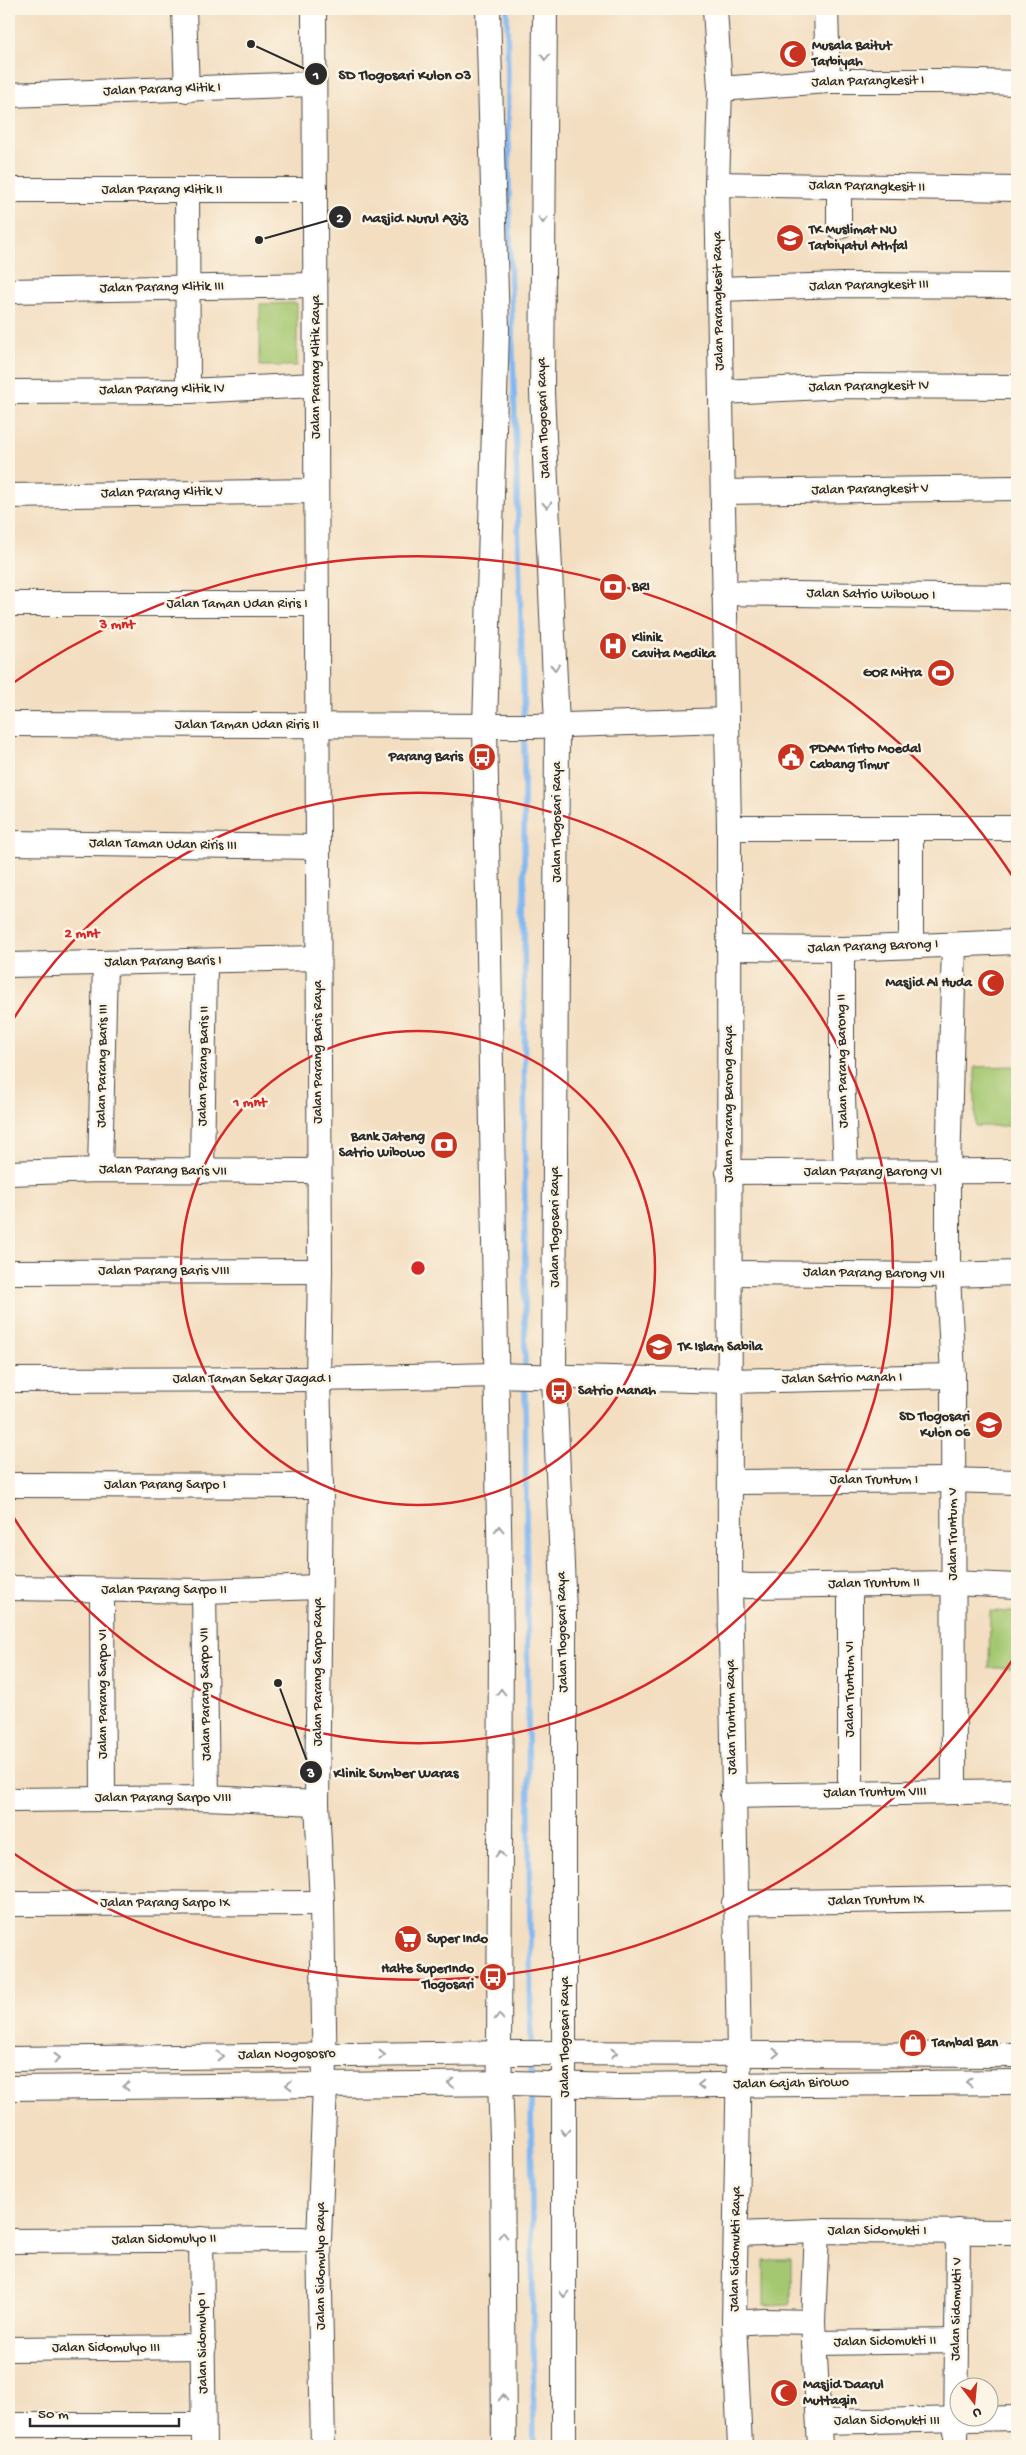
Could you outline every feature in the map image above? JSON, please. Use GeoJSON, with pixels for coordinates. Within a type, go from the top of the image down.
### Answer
{"type":"FeatureCollection","features":[{"type":"Feature","properties":{"kind":"street"},"geometry":{"type":"LineString","coordinates":[[184,9],[187,90]]}},
{"type":"Feature","properties":{"kind":"street","name":"Jalan Parang Klitik Raya"},"geometry":{"type":"LineString","coordinates":[[314,9],[317,726]]}},
{"type":"Feature","properties":{"kind":"street"},"geometry":{"type":"LineString","coordinates":[[488,9],[496,329],[490,726],[500,1376],[501,1639],[507,2053],[504,2446]]}},
{"type":"Feature","properties":{"kind":"street","name":"Jalan Tlogosari Raya"},"geometry":{"type":"LineString","coordinates":[[545,9],[542,392],[546,726],[549,1378],[564,1612],[562,2053],[564,2446]]}},
{"type":"Feature","properties":{"kind":"street","name":"Jalan Parangkesit Raya"},"geometry":{"type":"LineString","coordinates":[[715,9],[720,89],[717,184],[724,593]]}},
{"type":"Feature","properties":{"kind":"street"},"geometry":{"type":"LineString","coordinates":[[826,9],[828,81]]}},
{"type":"Feature","properties":{"kind":"street","name":"Jalan Parangkesit I"},"geometry":{"type":"LineString","coordinates":[[720,89],[828,81],[1017,83]]}},
{"type":"Feature","properties":{"kind":"street","name":"Jalan Parang Klitik I"},"geometry":{"type":"LineString","coordinates":[[9,95],[314,84]]}},
{"type":"Feature","properties":{"kind":"street","name":"Jalan Parangkesit II"},"geometry":{"type":"LineString","coordinates":[[717,184],[1017,189]]}},
{"type":"Feature","properties":{"kind":"street"},"geometry":{"type":"LineString","coordinates":[[839,187],[839,226]]}},
{"type":"Feature","properties":{"kind":"street","name":"Jalan Parang Klitik II"},"geometry":{"type":"LineString","coordinates":[[9,190],[315,190]]}},
{"type":"Feature","properties":{"kind":"street"},"geometry":{"type":"LineString","coordinates":[[187,190],[189,288],[188,390]]}},
{"type":"Feature","properties":{"kind":"street","name":"Jalan Parang Klitik III"},"geometry":{"type":"LineString","coordinates":[[9,291],[315,285]]}},
{"type":"Feature","properties":{"kind":"street","name":"Jalan Parangkesit III"},"geometry":{"type":"LineString","coordinates":[[720,289],[842,285],[1017,286]]}},
{"type":"Feature","properties":{"kind":"street","name":"Jalan Parang Klitik IV"},"geometry":{"type":"LineString","coordinates":[[9,392],[188,390],[316,385]]}},
{"type":"Feature","properties":{"kind":"street","name":"Jalan Parangkesit IV"},"geometry":{"type":"LineString","coordinates":[[720,392],[846,386],[1017,386]]}},
{"type":"Feature","properties":{"kind":"street","name":"Jalan Parangkesit V"},"geometry":{"type":"LineString","coordinates":[[723,492],[1017,488]]}},
{"type":"Feature","properties":{"kind":"street","name":"Jalan Parang Klitik V"},"geometry":{"type":"LineString","coordinates":[[9,496],[316,491]]}},
{"type":"Feature","properties":{"kind":"street","name":"Jalan Satrio Wibowo I"},"geometry":{"type":"LineString","coordinates":[[724,593],[1017,597]]}},
{"type":"Feature","properties":{"kind":"street","name":"Jalan Parang Barong Raya"},"geometry":{"type":"LineString","coordinates":[[724,593],[728,828],[728,1172],[731,1381]]}},
{"type":"Feature","properties":{"kind":"street","name":"Jalan Taman Udan Riris I"},"geometry":{"type":"LineString","coordinates":[[9,604],[316,604]]}},
{"type":"Feature","properties":{"kind":"street","name":"Jalan Taman Udan Riris II"},"geometry":{"type":"LineString","coordinates":[[9,724],[546,726],[727,720]]}},
{"type":"Feature","properties":{"kind":"street","name":"Jalan Parang Baris Raya"},"geometry":{"type":"LineString","coordinates":[[317,726],[320,1271],[318,1379]]}},
{"type":"Feature","properties":{"kind":"street"},"geometry":{"type":"LineString","coordinates":[[728,828],[1017,828]]}},
{"type":"Feature","properties":{"kind":"street"},"geometry":{"type":"LineString","coordinates":[[911,829],[911,945]]}},
{"type":"Feature","properties":{"kind":"street","name":"Jalan Taman Udan Riris III"},"geometry":{"type":"LineString","coordinates":[[9,842],[318,847]]}},
{"type":"Feature","properties":{"kind":"street","name":"Jalan Parang Barong I"},"geometry":{"type":"LineString","coordinates":[[729,948],[842,949],[1017,942]]}},
{"type":"Feature","properties":{"kind":"street","name":"Jalan Truntum V"},"geometry":{"type":"LineString","coordinates":[[954,945],[948,1172],[948,1275],[953,1376],[954,1792]]}},
{"type":"Feature","properties":{"kind":"street","name":"Jalan Parang Barong II"},"geometry":{"type":"LineString","coordinates":[[842,949],[842,1073],[846,1172]]}},
{"type":"Feature","properties":{"kind":"street","name":"Jalan Parang Baris I"},"geometry":{"type":"LineString","coordinates":[[9,966],[318,958]]}},
{"type":"Feature","properties":{"kind":"street","name":"Jalan Parang Baris II"},"geometry":{"type":"LineString","coordinates":[[202,1171],[205,961]]}},
{"type":"Feature","properties":{"kind":"street","name":"Jalan Parang Baris III"},"geometry":{"type":"LineString","coordinates":[[100,1170],[105,963]]}},
{"type":"Feature","properties":{"kind":"street","name":"Jalan Parang Baris VII"},"geometry":{"type":"LineString","coordinates":[[9,1173],[100,1170],[318,1171]]}},
{"type":"Feature","properties":{"kind":"street","name":"Jalan Parang Barong VI"},"geometry":{"type":"LineString","coordinates":[[728,1172],[1017,1171]]}},
{"type":"Feature","properties":{"kind":"street","name":"Jalan Parang Baris VIII"},"geometry":{"type":"LineString","coordinates":[[9,1272],[320,1271]]}},
{"type":"Feature","properties":{"kind":"street","name":"Jalan Parang Barong VII"},"geometry":{"type":"LineString","coordinates":[[730,1273],[948,1275],[1017,1272]]}},
{"type":"Feature","properties":{"kind":"street","name":"Jalan Taman Sekar Jagad I"},"geometry":{"type":"LineString","coordinates":[[9,1380],[318,1379],[500,1376],[549,1378]]}},
{"type":"Feature","properties":{"kind":"street","name":"Jalan Satrio Manah I"},"geometry":{"type":"LineString","coordinates":[[549,1378],[731,1381],[953,1376]]}},
{"type":"Feature","properties":{"kind":"street","name":"Jalan Parang Sarpo Raya"},"geometry":{"type":"LineString","coordinates":[[318,1379],[321,1486],[317,1802],[322,1903],[325,2085]]}},
{"type":"Feature","properties":{"kind":"street","name":"Jalan Truntum Raya"},"geometry":{"type":"LineString","coordinates":[[731,1381],[732,1796],[739,2053]]}},
{"type":"Feature","properties":{"kind":"street","name":"Jalan Truntum I"},"geometry":{"type":"LineString","coordinates":[[731,1482],[954,1480],[1017,1482]]}},
{"type":"Feature","properties":{"kind":"street","name":"Jalan Parang Sarpo I"},"geometry":{"type":"LineString","coordinates":[[9,1485],[321,1486]]}},
{"type":"Feature","properties":{"kind":"street","name":"Jalan Truntum II"},"geometry":{"type":"LineString","coordinates":[[730,1584],[749,1586],[953,1583],[1017,1586]]}},
{"type":"Feature","properties":{"kind":"street","name":"Jalan Truntum VI"},"geometry":{"type":"LineString","coordinates":[[850,1585],[850,1794]]}},
{"type":"Feature","properties":{"kind":"street","name":"Jalan Parang Sarpo II"},"geometry":{"type":"LineString","coordinates":[[9,1588],[204,1591],[319,1588]]}},
{"type":"Feature","properties":{"kind":"street","name":"Jalan Parang Sarpo VI"},"geometry":{"type":"LineString","coordinates":[[102,1590],[103,1798]]}},
{"type":"Feature","properties":{"kind":"street","name":"Jalan Parang Sarpo VII"},"geometry":{"type":"LineString","coordinates":[[204,1591],[207,1798]]}},
{"type":"Feature","properties":{"kind":"street","name":"Jalan Truntum VIII"},"geometry":{"type":"LineString","coordinates":[[732,1796],[1017,1791]]}},
{"type":"Feature","properties":{"kind":"street","name":"Jalan Parang Sarpo VIII"},"geometry":{"type":"LineString","coordinates":[[9,1800],[207,1798],[317,1802]]}},
{"type":"Feature","properties":{"kind":"street","name":"Jalan Truntum IX"},"geometry":{"type":"LineString","coordinates":[[734,1903],[1017,1898]]}},
{"type":"Feature","properties":{"kind":"street","name":"Jalan Parang Sarpo IX"},"geometry":{"type":"LineString","coordinates":[[9,1904],[322,1903]]}},
{"type":"Feature","properties":{"kind":"street"},"geometry":{"type":"LineString","coordinates":[[562,2053],[1017,2055]]}},
{"type":"Feature","properties":{"kind":"street","name":"Jalan Nogososro"},"geometry":{"type":"LineString","coordinates":[[9,2059],[323,2054],[562,2053]]}},
{"type":"Feature","properties":{"kind":"street","name":"Jalan Sidomukti Raya"},"geometry":{"type":"LineString","coordinates":[[739,2053],[734,2323],[740,2446]]}},
{"type":"Feature","properties":{"kind":"street","name":"Jalan Gajah Birowo"},"geometry":{"type":"LineString","coordinates":[[507,2083],[562,2083],[616,2086],[1017,2082]]}},
{"type":"Feature","properties":{"kind":"street"},"geometry":{"type":"LineString","coordinates":[[9,2088],[507,2083]]}},
{"type":"Feature","properties":{"kind":"street","name":"Jalan Sidomulyo Raya"},"geometry":{"type":"LineString","coordinates":[[323,2446],[319,2241],[325,2085]]}},
{"type":"Feature","properties":{"kind":"street"},"geometry":{"type":"LineString","coordinates":[[817,2231],[814,2332],[820,2446]]}},
{"type":"Feature","properties":{"kind":"street","name":"Jalan Sidomukti I"},"geometry":{"type":"LineString","coordinates":[[737,2234],[817,2231],[1017,2232]]}},
{"type":"Feature","properties":{"kind":"street","name":"Jalan Sidomukti V"},"geometry":{"type":"LineString","coordinates":[[957,2378],[958,2231]]}},
{"type":"Feature","properties":{"kind":"street","name":"Jalan Sidomulyo II"},"geometry":{"type":"LineString","coordinates":[[9,2242],[301,2238],[319,2241]]}},
{"type":"Feature","properties":{"kind":"street","name":"Jalan Sidomulyo I"},"geometry":{"type":"LineString","coordinates":[[201,2240],[204,2436]]}},
{"type":"Feature","properties":{"kind":"street","name":"Jalan Sidomukti II"},"geometry":{"type":"LineString","coordinates":[[734,2323],[764,2321],[814,2332],[957,2341]]}},
{"type":"Feature","properties":{"kind":"street","name":"Jalan Sidomulyo III"},"geometry":{"type":"LineString","coordinates":[[9,2349],[204,2347]]}},
{"type":"Feature","properties":{"kind":"street","name":"Jalan Sidomukti III"},"geometry":{"type":"LineString","coordinates":[[998,2419],[1017,2418]]}},
{"type":"Feature","properties":{"kind":"street","name":"Jalan Sidomukti III"},"geometry":{"type":"LineString","coordinates":[[820,2422],[948,2420]]}},
{"type":"Feature","properties":{"kind":"street"},"geometry":{"type":"LineString","coordinates":[[9,2425],[204,2436]]}},
{"type":"Feature","properties":{"kind":"street","name":"Jalan Sidomukti V"},"geometry":{"type":"LineString","coordinates":[[956,2428],[956,2446]]}},
{"type":"Feature","properties":{"kind":"green space"},"geometry":{"type":"Polygon","coordinates":[[[297,303],[297,366],[260,366],[260,304],[297,303]]]}},
{"type":"Feature","properties":{"kind":"green space"},"geometry":{"type":"Polygon","coordinates":[[[1014,1066],[1014,1126],[975,1126],[975,1067],[1014,1066]]]}},
{"type":"Feature","properties":{"kind":"green space"},"geometry":{"type":"Polygon","coordinates":[[[990,1611],[1015,1612],[1014,1668],[989,1668],[990,1611]]]}},
{"type":"Feature","properties":{"kind":"green space"},"geometry":{"type":"Polygon","coordinates":[[[764,2260],[791,2260],[791,2304],[764,2305],[764,2260]]]}},
{"type":"Feature","properties":{"kind":"waterway"},"geometry":{"type":"LineString","coordinates":[[507,9],[510,254],[524,721]]}},
{"type":"Feature","properties":{"kind":"waterway"},"geometry":{"type":"LineString","coordinates":[[524,731],[525,1371]]}},
{"type":"Feature","properties":{"kind":"waterway"},"geometry":{"type":"LineString","coordinates":[[525,1381],[531,2049]]}},
{"type":"Feature","properties":{"kind":"waterway"},"geometry":{"type":"LineString","coordinates":[[531,2058],[531,2079]]}},
{"type":"Feature","properties":{"kind":"waterway"},"geometry":{"type":"LineString","coordinates":[[531,2088],[534,2446]]}},
{"type":"Feature","properties":{"kind":"place","name":"SD Tlogosari Kulon 03"},"geometry":{"type":"Point","coordinates":[251,44]}},
{"type":"Feature","properties":{"kind":"place","name":"Musala Baitut Tarbiyah"},"geometry":{"type":"Point","coordinates":[793,54]}},
{"type":"Feature","properties":{"kind":"place","name":"TK Muslimat NU Tarbiyatul Athfal"},"geometry":{"type":"Point","coordinates":[790,238]}},
{"type":"Feature","properties":{"kind":"place","name":"Masjid Nurul Aziz"},"geometry":{"type":"Point","coordinates":[259,240]}},
{"type":"Feature","properties":{"kind":"place","name":"BRI"},"geometry":{"type":"Point","coordinates":[613,587]}},
{"type":"Feature","properties":{"kind":"place","name":"Klinik Cavita Medika"},"geometry":{"type":"Point","coordinates":[613,646]}},
{"type":"Feature","properties":{"kind":"place","name":"GOR Mitra"},"geometry":{"type":"Point","coordinates":[941,673]}},
{"type":"Feature","properties":{"kind":"place","name":"Parang Baris"},"geometry":{"type":"Point","coordinates":[482,757]}},
{"type":"Feature","properties":{"kind":"place","name":"PDAM Tirto Moedal Cabang Timur"},"geometry":{"type":"Point","coordinates":[791,757]}},
{"type":"Feature","properties":{"kind":"place","name":"Masjid Al Huda"},"geometry":{"type":"Point","coordinates":[991,983]}},
{"type":"Feature","properties":{"kind":"place","name":"Bank Jateng Satrio Wibowo"},"geometry":{"type":"Point","coordinates":[444,1145]}},
{"type":"Feature","properties":{"kind":"place","name":"TK Islam Sabila"},"geometry":{"type":"Point","coordinates":[659,1347]}},
{"type":"Feature","properties":{"kind":"place","name":"Satrio Manah"},"geometry":{"type":"Point","coordinates":[559,1391]}},
{"type":"Feature","properties":{"kind":"place","name":"SD Tlogosari Kulon 06"},"geometry":{"type":"Point","coordinates":[989,1425]}},
{"type":"Feature","properties":{"kind":"place","name":"Klinik Sumber Waras"},"geometry":{"type":"Point","coordinates":[278,1683]}},
{"type":"Feature","properties":{"kind":"place","name":"Super Indo"},"geometry":{"type":"Point","coordinates":[408,1939]}},
{"type":"Feature","properties":{"kind":"place","name":"Halte SuperIndo Tlogosari"},"geometry":{"type":"Point","coordinates":[493,1977]}},
{"type":"Feature","properties":{"kind":"place","name":"Tambal Ban"},"geometry":{"type":"Point","coordinates":[913,2043]}},
{"type":"Feature","properties":{"kind":"place","name":"Masjid Daarul Muttaqin"},"geometry":{"type":"Point","coordinates":[784,2393]}}]}
